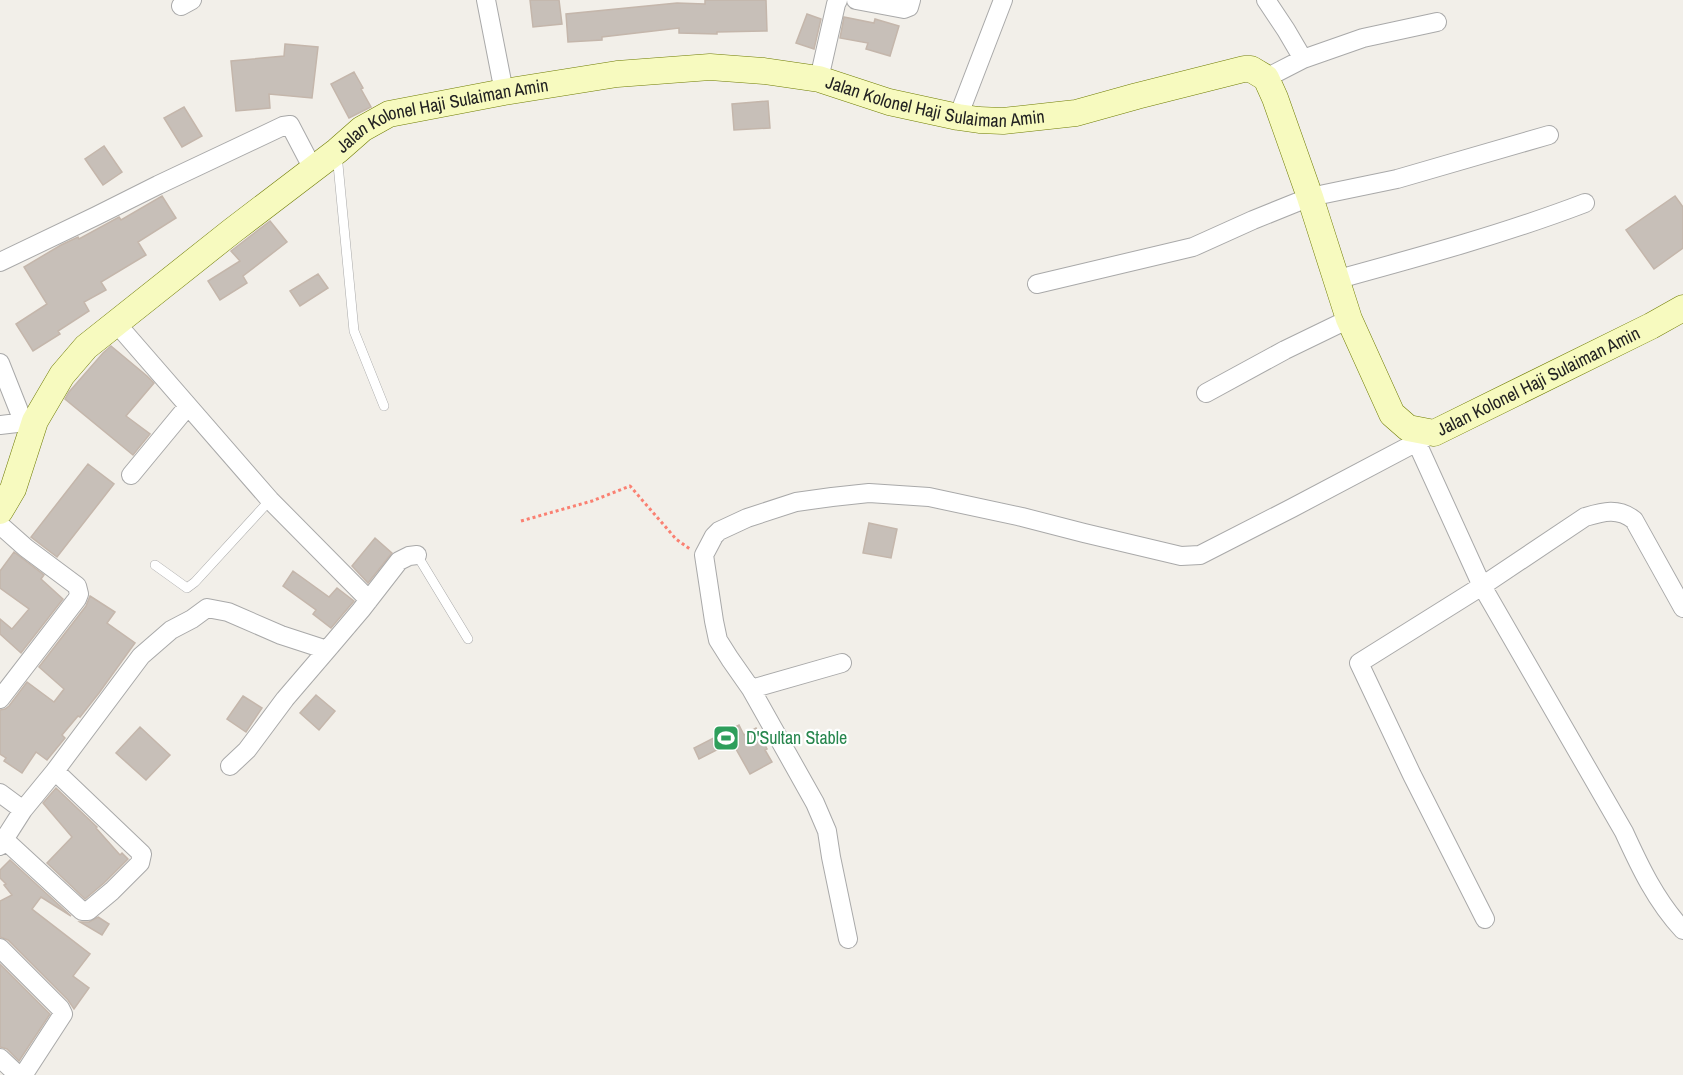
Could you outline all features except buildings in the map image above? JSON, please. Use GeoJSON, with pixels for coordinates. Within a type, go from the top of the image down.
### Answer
{"type":"FeatureCollection","features":[{"type":"Feature","properties":{"kind":"street"},"geometry":{"type":"LineString","coordinates":[[486,0],[504,92]]}},
{"type":"Feature","properties":{"kind":"street"},"geometry":{"type":"LineString","coordinates":[[819,80],[838,0]]}},
{"type":"Feature","properties":{"kind":"street"},"geometry":{"type":"LineString","coordinates":[[856,0],[904,9],[909,7],[911,0]]}},
{"type":"Feature","properties":{"kind":"street"},"geometry":{"type":"LineString","coordinates":[[958,117],[1003,0]]}},
{"type":"Feature","properties":{"kind":"street"},"geometry":{"type":"LineString","coordinates":[[1266,0],[1303,59]]}},
{"type":"Feature","properties":{"kind":"street"},"geometry":{"type":"LineString","coordinates":[[1266,78],[1303,59],[1363,38],[1437,22]]}},
{"type":"Feature","properties":{"kind":"street","name":"Jalan Kolonel Haji Sulaiman Amin"},"geometry":{"type":"LineString","coordinates":[[0,511],[13,489],[29,421],[62,375],[86,347],[362,129],[389,114],[616,74],[711,67],[764,71],[819,80],[889,102],[958,117],[1004,121],[1076,113],[1251,69],[1266,78],[1275,98],[1310,197],[1349,320],[1392,414],[1408,428],[1425,437],[1683,308]]}},
{"type":"Feature","properties":{"kind":"street"},"geometry":{"type":"LineString","coordinates":[[0,262],[283,126],[290,125],[313,169]]}},
{"type":"Feature","properties":{"kind":"street"},"geometry":{"type":"LineString","coordinates":[[1037,284],[1193,247],[1310,197],[1397,179],[1549,135]]}},
{"type":"Feature","properties":{"kind":"street"},"geometry":{"type":"LineString","coordinates":[[1335,279],[1424,256],[1585,203]]}},
{"type":"Feature","properties":{"kind":"street"},"geometry":{"type":"LineString","coordinates":[[1206,393],[1285,350],[1349,320]]}},
{"type":"Feature","properties":{"kind":"street"},"geometry":{"type":"LineString","coordinates":[[116,323],[270,500],[369,600]]}},
{"type":"Feature","properties":{"kind":"street"},"geometry":{"type":"LineString","coordinates":[[0,363],[29,421],[0,424]]}},
{"type":"Feature","properties":{"kind":"street"},"geometry":{"type":"LineString","coordinates":[[131,475],[188,406]]}},
{"type":"Feature","properties":{"kind":"street"},"geometry":{"type":"LineString","coordinates":[[848,939],[827,831],[815,803],[751,689],[718,640],[704,555],[710,542],[719,531],[747,518],[796,502],[869,493],[929,496],[1181,556],[1200,555],[1425,437],[1482,586],[1612,811],[1642,871],[1667,912],[1683,930]]}},
{"type":"Feature","properties":{"kind":"street"},"geometry":{"type":"LineString","coordinates":[[1485,919],[1412,775],[1359,663],[1482,586],[1585,517],[1600,512],[1615,511],[1627,514],[1634,520],[1683,608]]}},
{"type":"Feature","properties":{"kind":"street"},"geometry":{"type":"LineString","coordinates":[[0,525],[26,548],[77,586],[79,590],[77,599],[0,699]]}},
{"type":"Feature","properties":{"kind":"street"},"geometry":{"type":"LineString","coordinates":[[230,766],[246,750],[399,561],[409,555],[417,555]]}},
{"type":"Feature","properties":{"kind":"street"},"geometry":{"type":"LineString","coordinates":[[55,771],[142,854],[140,862],[112,891],[88,911],[82,911],[3,843],[22,810],[55,771],[141,656],[171,630],[207,608],[228,612],[327,650]]}},
{"type":"Feature","properties":{"kind":"street"},"geometry":{"type":"LineString","coordinates":[[751,689],[842,663]]}},
{"type":"Feature","properties":{"kind":"street"},"geometry":{"type":"LineString","coordinates":[[0,793],[22,810]]}},
{"type":"Feature","properties":{"kind":"street"},"geometry":{"type":"LineString","coordinates":[[0,948],[60,1008],[63,1014],[24,1074],[18,1075],[0,1058]]}},
{"type":"Feature","properties":{"kind":"lane"},"geometry":{"type":"LineString","coordinates":[[337,151],[354,331],[384,406]]}},
{"type":"Feature","properties":{"kind":"lane"},"geometry":{"type":"LineString","coordinates":[[155,565],[187,588],[270,500]]}},
{"type":"Feature","properties":{"kind":"lane"},"geometry":{"type":"LineString","coordinates":[[417,555],[468,639]]}},
{"type":"Feature","properties":{"kind":"path"},"geometry":{"type":"LineString","coordinates":[[521,521],[592,501],[630,486],[676,539],[688,548],[704,555]]}},
{"type":"Feature","properties":{"kind":"place","name":"D'Sultan Stable"},"geometry":{"type":"Point","coordinates":[726,738]}}]}
